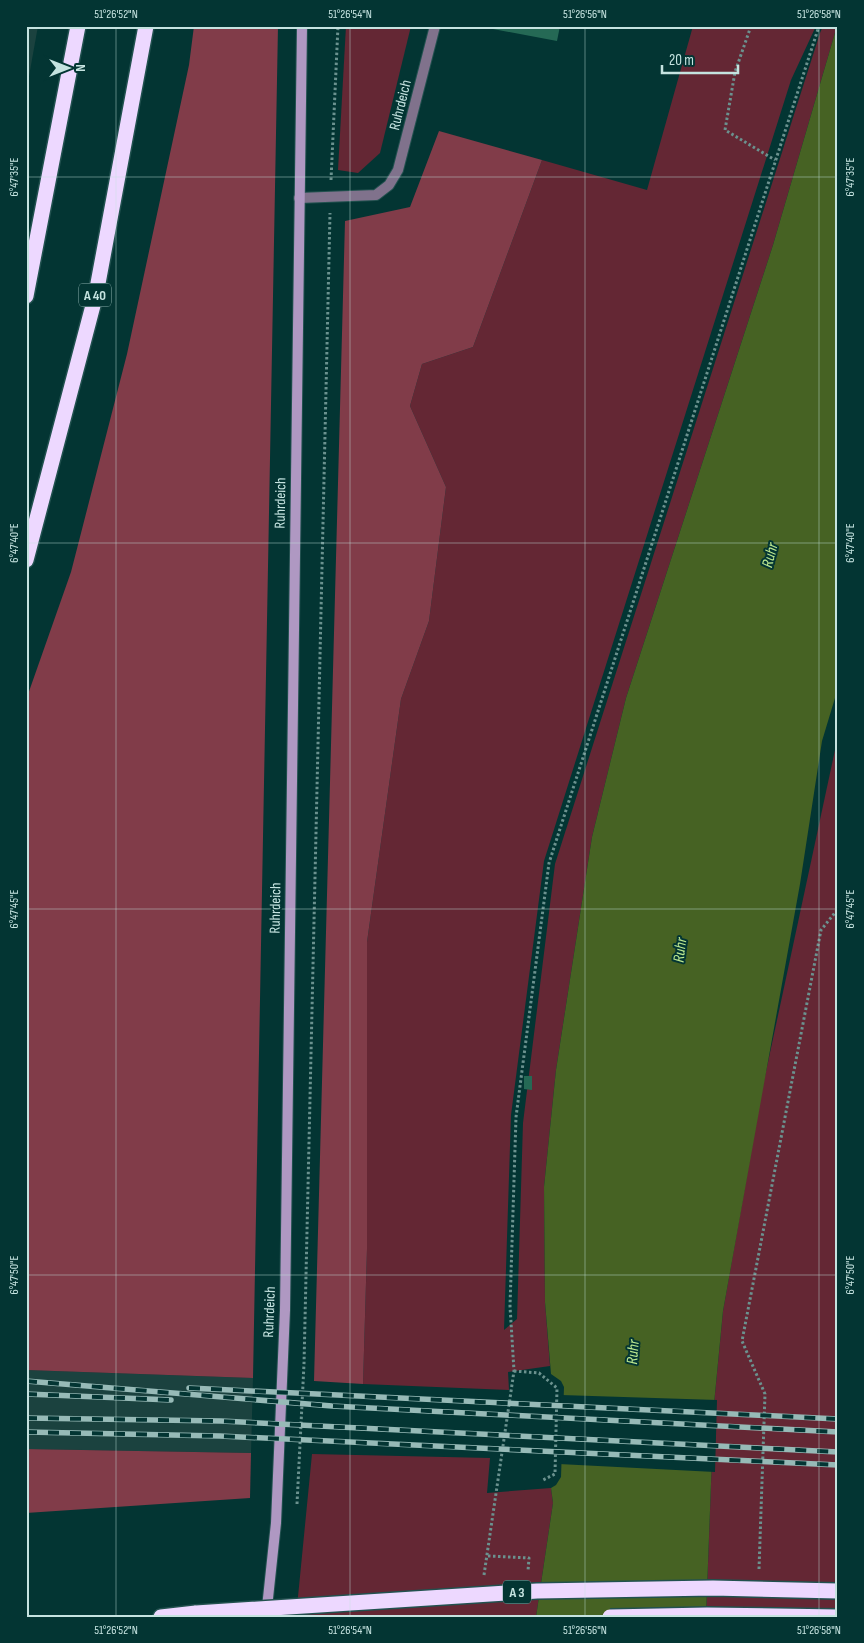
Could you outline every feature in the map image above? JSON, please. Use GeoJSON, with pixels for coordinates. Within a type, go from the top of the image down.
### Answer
{"type":"FeatureCollection","features":[{"type":"Feature","properties":{"kind":"highway"},"geometry":{"type":"LineString","coordinates":[[26,296],[78,26]]}},
{"type":"Feature","properties":{"kind":"highway","name":"A 40"},"geometry":{"type":"LineString","coordinates":[[26,560],[96,294],[146,26]]}},
{"type":"Feature","properties":{"kind":"highway","name":"A 3"},"geometry":{"type":"LineString","coordinates":[[161,1617],[196,1613],[538,1591],[713,1588],[838,1591]]}},
{"type":"Feature","properties":{"kind":"highway"},"geometry":{"type":"LineString","coordinates":[[610,1617],[707,1615],[838,1616]]}},
{"type":"Feature","properties":{"kind":"main road","name":"Ruhrdeich"},"geometry":{"type":"LineString","coordinates":[[266,1617],[276,1523],[285,1310],[302,26]]}},
{"type":"Feature","properties":{"kind":"street","name":"Ruhrdeich"},"geometry":{"type":"LineString","coordinates":[[299,198],[376,195],[389,186],[398,170],[435,26]]}},
{"type":"Feature","properties":{"kind":"path"},"geometry":{"type":"LineString","coordinates":[[304,1364],[330,198],[338,26]]}},
{"type":"Feature","properties":{"kind":"path"},"geometry":{"type":"LineString","coordinates":[[751,26],[735,72],[725,130],[775,160]]}},
{"type":"Feature","properties":{"kind":"path"},"geometry":{"type":"LineString","coordinates":[[482,1582],[514,1371],[510,1306],[516,1117],[549,863],[819,26]]}},
{"type":"Feature","properties":{"kind":"path"},"geometry":{"type":"LineString","coordinates":[[759,1570],[765,1394],[742,1341],[821,930],[838,909]]}},
{"type":"Feature","properties":{"kind":"path"},"geometry":{"type":"LineString","coordinates":[[514,1371],[539,1374],[557,1388],[555,1474],[542,1480]]}},
{"type":"Feature","properties":{"kind":"shaded area"},"geometry":{"type":"Polygon","coordinates":[[[26,26],[38,26],[26,93],[26,26]]]}},
{"type":"Feature","properties":{"kind":"shaded area"},"geometry":{"type":"Polygon","coordinates":[[[194,26],[278,26],[253,1378],[26,1370],[26,700],[71,572],[127,354],[189,65],[194,26]]]}},
{"type":"Feature","properties":{"kind":"shaded area"},"geometry":{"type":"Polygon","coordinates":[[[346,26],[411,26],[380,153],[358,173],[338,170],[346,26]]]}},
{"type":"Feature","properties":{"kind":"shaded area"},"geometry":{"type":"Polygon","coordinates":[[[693,26],[816,26],[791,80],[544,861],[511,1115],[504,1330],[517,1319],[523,1123],[555,864],[820,33],[823,26],[837,26],[773,245],[626,698],[592,837],[556,1070],[544,1187],[545,1302],[550,1366],[508,1372],[509,1390],[363,1384],[367,1249],[367,942],[401,699],[429,621],[446,487],[410,406],[422,364],[473,347],[542,160],[647,190],[693,26]]]}},
{"type":"Feature","properties":{"kind":"shaded area"},"geometry":{"type":"Polygon","coordinates":[[[439,131],[542,160],[473,347],[422,364],[410,406],[446,487],[429,621],[401,699],[367,942],[367,1249],[363,1384],[314,1381],[345,221],[410,207],[439,131]]]}},
{"type":"Feature","properties":{"kind":"shaded area"},"geometry":{"type":"Polygon","coordinates":[[[838,736],[838,1617],[706,1617],[714,1404],[723,1311],[762,1090],[838,736]]]}},
{"type":"Feature","properties":{"kind":"shaded area"},"geometry":{"type":"Polygon","coordinates":[[[26,1370],[253,1378],[251,1453],[26,1449],[26,1370]]]}},
{"type":"Feature","properties":{"kind":"shaded area"},"geometry":{"type":"Polygon","coordinates":[[[26,1449],[251,1453],[250,1498],[26,1513],[26,1449]]]}},
{"type":"Feature","properties":{"kind":"shaded area"},"geometry":{"type":"Polygon","coordinates":[[[312,1454],[490,1458],[487,1493],[551,1488],[553,1503],[536,1617],[296,1617],[312,1454]]]}},
{"type":"Feature","properties":{"kind":"water","name":"Ruhr"},"geometry":{"type":"Polygon","coordinates":[[[837,26],[838,688],[822,741],[800,884],[723,1311],[714,1404],[706,1617],[536,1617],[553,1503],[551,1488],[556,1485],[561,1477],[564,1387],[561,1381],[551,1374],[545,1302],[544,1187],[556,1070],[592,837],[626,698],[773,245],[837,26]]]}},
{"type":"Feature","properties":{"kind":"pier"},"geometry":{"type":"Polygon","coordinates":[[[561,1395],[717,1400],[715,1472],[559,1464],[561,1395]]]}},
{"type":"Feature","properties":{"kind":"building"},"geometry":{"type":"Polygon","coordinates":[[[494,26],[560,26],[557,41],[493,29],[494,26]]]}},
{"type":"Feature","properties":{"kind":"building"},"geometry":{"type":"Polygon","coordinates":[[[524,1076],[532,1076],[532,1090],[524,1089],[524,1076]]]}},
{"type":"Feature","properties":{"kind":"railway"},"geometry":{"type":"LineString","coordinates":[[26,1381],[332,1406],[838,1432]]}},
{"type":"Feature","properties":{"kind":"railway"},"geometry":{"type":"LineString","coordinates":[[189,1388],[838,1419]]}},
{"type":"Feature","properties":{"kind":"railway"},"geometry":{"type":"LineString","coordinates":[[26,1394],[171,1400]]}},
{"type":"Feature","properties":{"kind":"railway"},"geometry":{"type":"LineString","coordinates":[[26,1418],[221,1421],[838,1452]]}},
{"type":"Feature","properties":{"kind":"railway"},"geometry":{"type":"LineString","coordinates":[[26,1432],[220,1436],[838,1465]]}}]}
